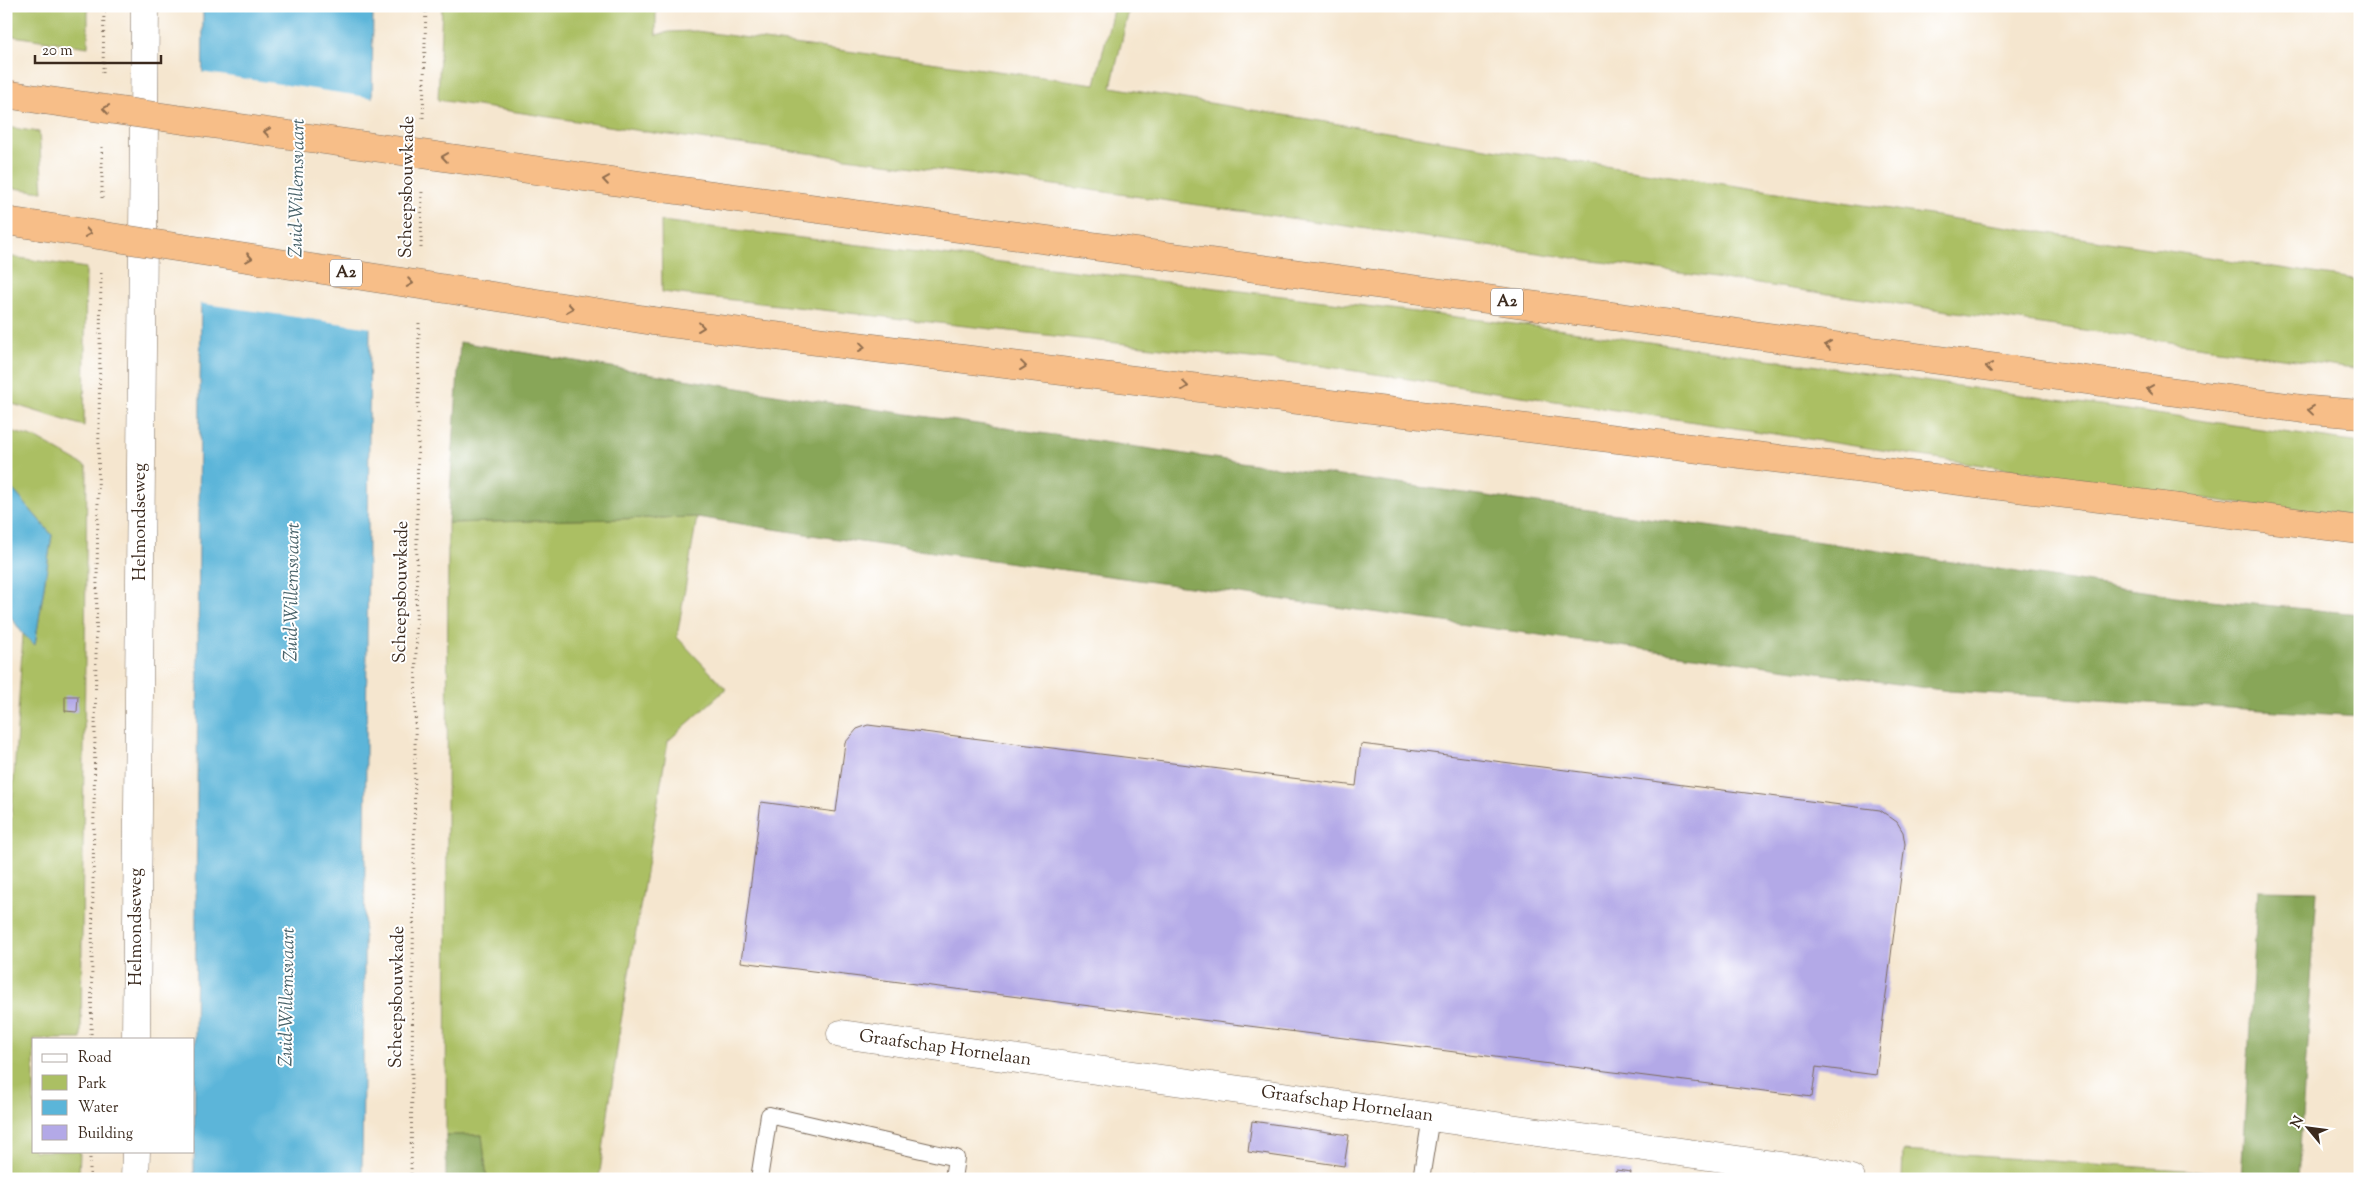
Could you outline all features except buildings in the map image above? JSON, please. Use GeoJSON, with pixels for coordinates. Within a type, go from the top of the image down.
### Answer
{"type":"FeatureCollection","features":[{"type":"Feature","properties":{"kind":"highway","name":"A2"},"geometry":{"type":"LineString","coordinates":[[6,94],[654,187],[2300,409],[2360,414]]}},
{"type":"Feature","properties":{"kind":"highway","name":"A2"},"geometry":{"type":"LineString","coordinates":[[6,221],[652,321],[2360,530]]}},
{"type":"Feature","properties":{"kind":"street","name":"Helmondseweg"},"geometry":{"type":"LineString","coordinates":[[136,1038],[145,6]]}},
{"type":"Feature","properties":{"kind":"street","name":"Graafschap Hornelaan"},"geometry":{"type":"LineString","coordinates":[[841,1034],[1829,1173],[1851,1179]]}},
{"type":"Feature","properties":{"kind":"street"},"geometry":{"type":"LineString","coordinates":[[135,1179],[136,1152]]}},
{"type":"Feature","properties":{"kind":"lane"},"geometry":{"type":"LineString","coordinates":[[759,1179],[769,1115],[956,1158],[953,1179]]}},
{"type":"Feature","properties":{"kind":"lane"},"geometry":{"type":"LineString","coordinates":[[1421,1179],[1431,1117]]}},
{"type":"Feature","properties":{"kind":"path"},"geometry":{"type":"LineString","coordinates":[[103,76],[104,6]]}},
{"type":"Feature","properties":{"kind":"path","name":"Scheepsbouwkade"},"geometry":{"type":"LineString","coordinates":[[423,124],[426,6]]}},
{"type":"Feature","properties":{"kind":"path"},"geometry":{"type":"LineString","coordinates":[[102,136],[102,205]]}},
{"type":"Feature","properties":{"kind":"path","name":"Scheepsbouwkade"},"geometry":{"type":"LineString","coordinates":[[420,252],[422,183]]}},
{"type":"Feature","properties":{"kind":"path"},"geometry":{"type":"LineString","coordinates":[[91,1038],[101,265]]}},
{"type":"Feature","properties":{"kind":"path","name":"Scheepsbouwkade"},"geometry":{"type":"LineString","coordinates":[[411,1179],[419,320]]}},
{"type":"Feature","properties":{"kind":"path"},"geometry":{"type":"LineString","coordinates":[[90,1152],[90,1179]]}},
{"type":"Feature","properties":{"kind":"green space"},"geometry":{"type":"Polygon","coordinates":[[[6,6],[88,6],[88,47],[6,35],[6,6]]]}},
{"type":"Feature","properties":{"kind":"green space"},"geometry":{"type":"Polygon","coordinates":[[[442,6],[656,6],[656,35],[669,32],[696,31],[1095,84],[1114,6],[1130,6],[1111,87],[1492,149],[2360,280],[2360,369],[1077,188],[654,133],[438,100],[442,6]]]}},
{"type":"Feature","properties":{"kind":"green space"},"geometry":{"type":"Polygon","coordinates":[[[6,127],[39,132],[43,192],[6,187],[6,127]]]}},
{"type":"Feature","properties":{"kind":"green space"},"geometry":{"type":"Polygon","coordinates":[[[661,221],[1564,330],[2360,443],[2360,516],[2241,504],[1322,366],[662,292],[661,221]]]}},
{"type":"Feature","properties":{"kind":"green space"},"geometry":{"type":"Polygon","coordinates":[[[6,256],[86,268],[84,426],[6,402],[6,256]]]}},
{"type":"Feature","properties":{"kind":"green space"},"geometry":{"type":"Polygon","coordinates":[[[460,342],[811,400],[1303,471],[1794,538],[2189,598],[2360,614],[2360,716],[1949,691],[831,538],[697,517],[448,523],[460,342]]]}},
{"type":"Feature","properties":{"kind":"green space"},"geometry":{"type":"Polygon","coordinates":[[[6,430],[36,438],[87,467],[81,1038],[32,1038],[32,1152],[80,1152],[79,1175],[73,1179],[6,1179],[6,903],[23,634],[35,645],[52,535],[15,492],[6,485],[6,430]]]}},
{"type":"Feature","properties":{"kind":"green space"},"geometry":{"type":"Polygon","coordinates":[[[697,517],[677,637],[726,689],[668,741],[621,1021],[599,1179],[487,1179],[482,1135],[446,1135],[448,523],[697,517]]]}},
{"type":"Feature","properties":{"kind":"green space"},"geometry":{"type":"Polygon","coordinates":[[[2258,890],[2317,891],[2298,1179],[2241,1179],[2258,890]]]}},
{"type":"Feature","properties":{"kind":"green space"},"geometry":{"type":"Polygon","coordinates":[[[446,1135],[482,1135],[487,1179],[446,1179],[446,1135]]]}},
{"type":"Feature","properties":{"kind":"green space"},"geometry":{"type":"Polygon","coordinates":[[[1903,1151],[2242,1174],[2241,1179],[1902,1179],[1903,1151]]]}},
{"type":"Feature","properties":{"kind":"water","name":"Zuid-Willemsvaart"},"geometry":{"type":"Polygon","coordinates":[[[203,6],[373,6],[362,1179],[194,1179],[203,6]]]}},
{"type":"Feature","properties":{"kind":"water"},"geometry":{"type":"Polygon","coordinates":[[[6,485],[15,492],[52,535],[35,645],[23,634],[6,610],[6,485]]]}},
{"type":"Feature","properties":{"kind":"pier"},"geometry":{"type":"Polygon","coordinates":[[[200,72],[374,98],[372,328],[198,303],[200,72]]]}}]}
